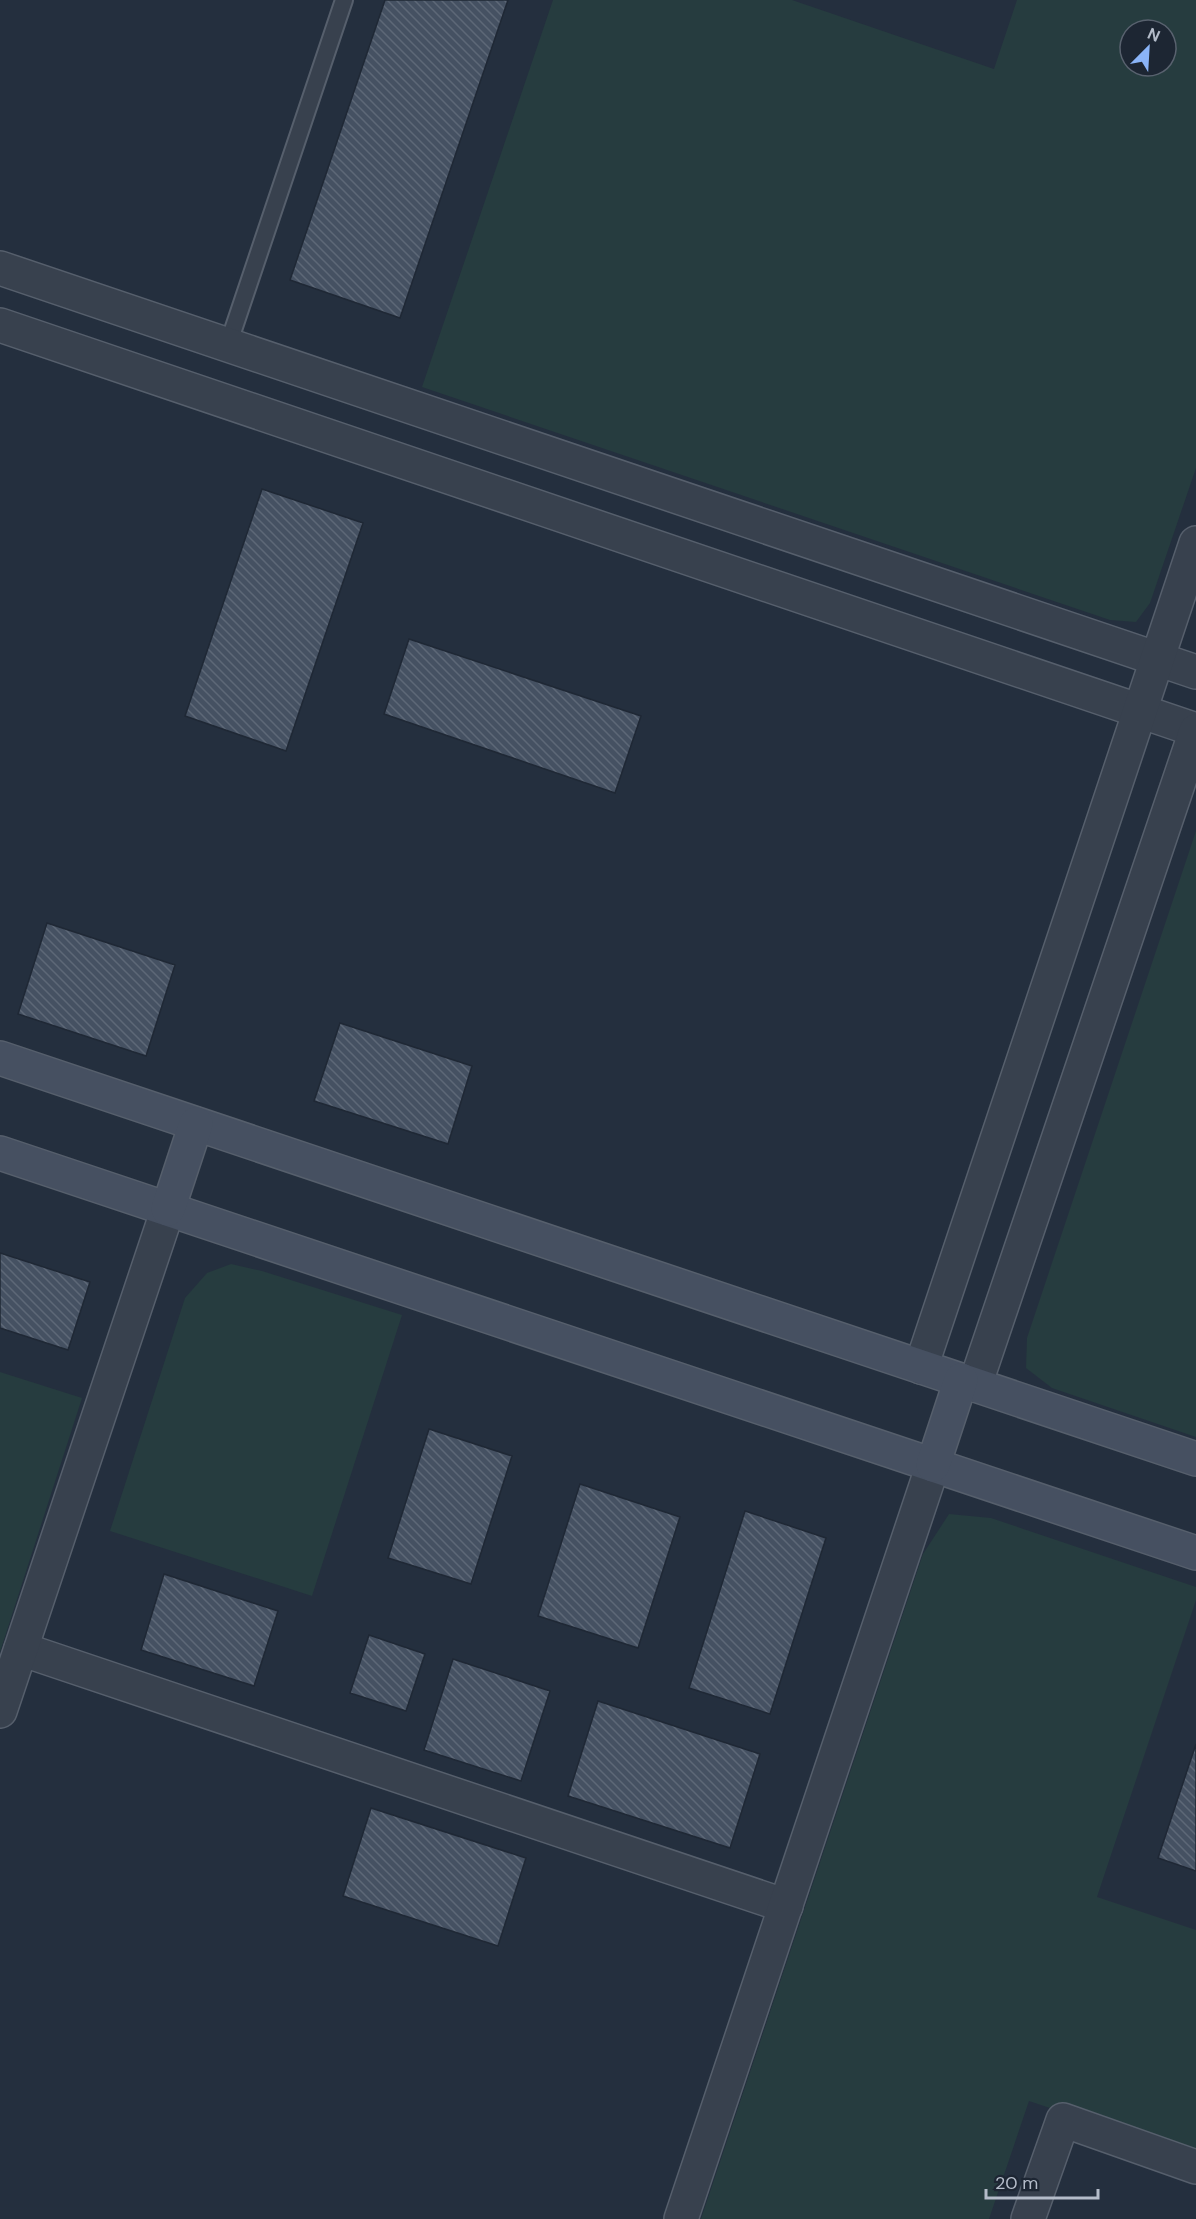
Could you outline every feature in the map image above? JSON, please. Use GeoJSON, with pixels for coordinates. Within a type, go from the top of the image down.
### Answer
{"type":"FeatureCollection","features":[{"type":"Feature","properties":{"kind":"street"},"geometry":{"type":"LineString","coordinates":[[0,268],[1196,672]]}},
{"type":"Feature","properties":{"kind":"street"},"geometry":{"type":"LineString","coordinates":[[0,325],[1196,730],[968,1382],[933,1465],[681,2219]]}},
{"type":"Feature","properties":{"kind":"street"},"geometry":{"type":"LineString","coordinates":[[921,1367],[1196,543]]}},
{"type":"Feature","properties":{"kind":"street"},"geometry":{"type":"LineString","coordinates":[[0,1058],[1196,1459]]}},
{"type":"Feature","properties":{"kind":"street"},"geometry":{"type":"LineString","coordinates":[[0,1712],[196,1124]]}},
{"type":"Feature","properties":{"kind":"street"},"geometry":{"type":"LineString","coordinates":[[0,1153],[1196,1553]]}},
{"type":"Feature","properties":{"kind":"street"},"geometry":{"type":"LineString","coordinates":[[21,1649],[786,1906]]}},
{"type":"Feature","properties":{"kind":"street"},"geometry":{"type":"LineString","coordinates":[[1028,2219],[1063,2120],[1196,2167]]}},
{"type":"Feature","properties":{"kind":"lane"},"geometry":{"type":"LineString","coordinates":[[228,345],[344,0]]}},
{"type":"Feature","properties":{"kind":"green space"},"geometry":{"type":"Polygon","coordinates":[[[553,0],[792,0],[994,69],[1017,0],[1196,0],[1196,468],[1150,603],[1136,622],[1110,620],[422,387],[553,0]]]}},
{"type":"Feature","properties":{"kind":"green space"},"geometry":{"type":"Polygon","coordinates":[[[1196,831],[1196,1437],[1052,1388],[1026,1368],[1027,1338],[1196,831]]]}},
{"type":"Feature","properties":{"kind":"green space"},"geometry":{"type":"Polygon","coordinates":[[[231,1264],[262,1271],[402,1315],[312,1596],[110,1531],[185,1298],[207,1273],[231,1264]]]}},
{"type":"Feature","properties":{"kind":"green space"},"geometry":{"type":"Polygon","coordinates":[[[0,1372],[82,1398],[0,1652],[0,1372]]]}},
{"type":"Feature","properties":{"kind":"green space"},"geometry":{"type":"Polygon","coordinates":[[[949,1514],[991,1518],[1196,1587],[1196,1600],[1097,1897],[1196,1930],[1196,2157],[1029,2101],[989,2219],[701,2219],[923,1554],[949,1514]]]}},
{"type":"Feature","properties":{"kind":"building"},"geometry":{"type":"Polygon","coordinates":[[[385,0],[508,0],[400,318],[290,280],[385,0]]]}},
{"type":"Feature","properties":{"kind":"building"},"geometry":{"type":"Polygon","coordinates":[[[262,489],[363,523],[286,751],[185,716],[262,489]]]}},
{"type":"Feature","properties":{"kind":"building"},"geometry":{"type":"Polygon","coordinates":[[[409,639],[641,716],[615,793],[384,714],[409,639]]]}},
{"type":"Feature","properties":{"kind":"building"},"geometry":{"type":"Polygon","coordinates":[[[47,923],[175,965],[146,1056],[18,1014],[47,923]]]}},
{"type":"Feature","properties":{"kind":"building"},"geometry":{"type":"Polygon","coordinates":[[[340,1023],[472,1066],[448,1144],[314,1101],[340,1023]]]}},
{"type":"Feature","properties":{"kind":"building"},"geometry":{"type":"Polygon","coordinates":[[[0,1253],[90,1282],[68,1350],[0,1328],[0,1253]]]}},
{"type":"Feature","properties":{"kind":"building"},"geometry":{"type":"Polygon","coordinates":[[[429,1429],[512,1456],[471,1584],[388,1558],[429,1429]]]}},
{"type":"Feature","properties":{"kind":"building"},"geometry":{"type":"Polygon","coordinates":[[[580,1484],[680,1517],[638,1648],[538,1616],[580,1484]]]}},
{"type":"Feature","properties":{"kind":"building"},"geometry":{"type":"Polygon","coordinates":[[[745,1511],[826,1538],[770,1714],[689,1688],[745,1511]]]}},
{"type":"Feature","properties":{"kind":"building"},"geometry":{"type":"Polygon","coordinates":[[[164,1574],[278,1611],[254,1686],[141,1650],[164,1574]]]}},
{"type":"Feature","properties":{"kind":"building"},"geometry":{"type":"Polygon","coordinates":[[[369,1635],[425,1654],[406,1711],[350,1693],[369,1635]]]}},
{"type":"Feature","properties":{"kind":"building"},"geometry":{"type":"Polygon","coordinates":[[[453,1659],[550,1691],[521,1781],[424,1750],[453,1659]]]}},
{"type":"Feature","properties":{"kind":"building"},"geometry":{"type":"Polygon","coordinates":[[[598,1701],[760,1754],[730,1848],[568,1796],[598,1701]]]}},
{"type":"Feature","properties":{"kind":"building"},"geometry":{"type":"Polygon","coordinates":[[[1196,1744],[1196,1871],[1158,1858],[1196,1744]]]}},
{"type":"Feature","properties":{"kind":"building"},"geometry":{"type":"Polygon","coordinates":[[[371,1808],[526,1858],[498,1946],[343,1896],[371,1808]]]}}]}
